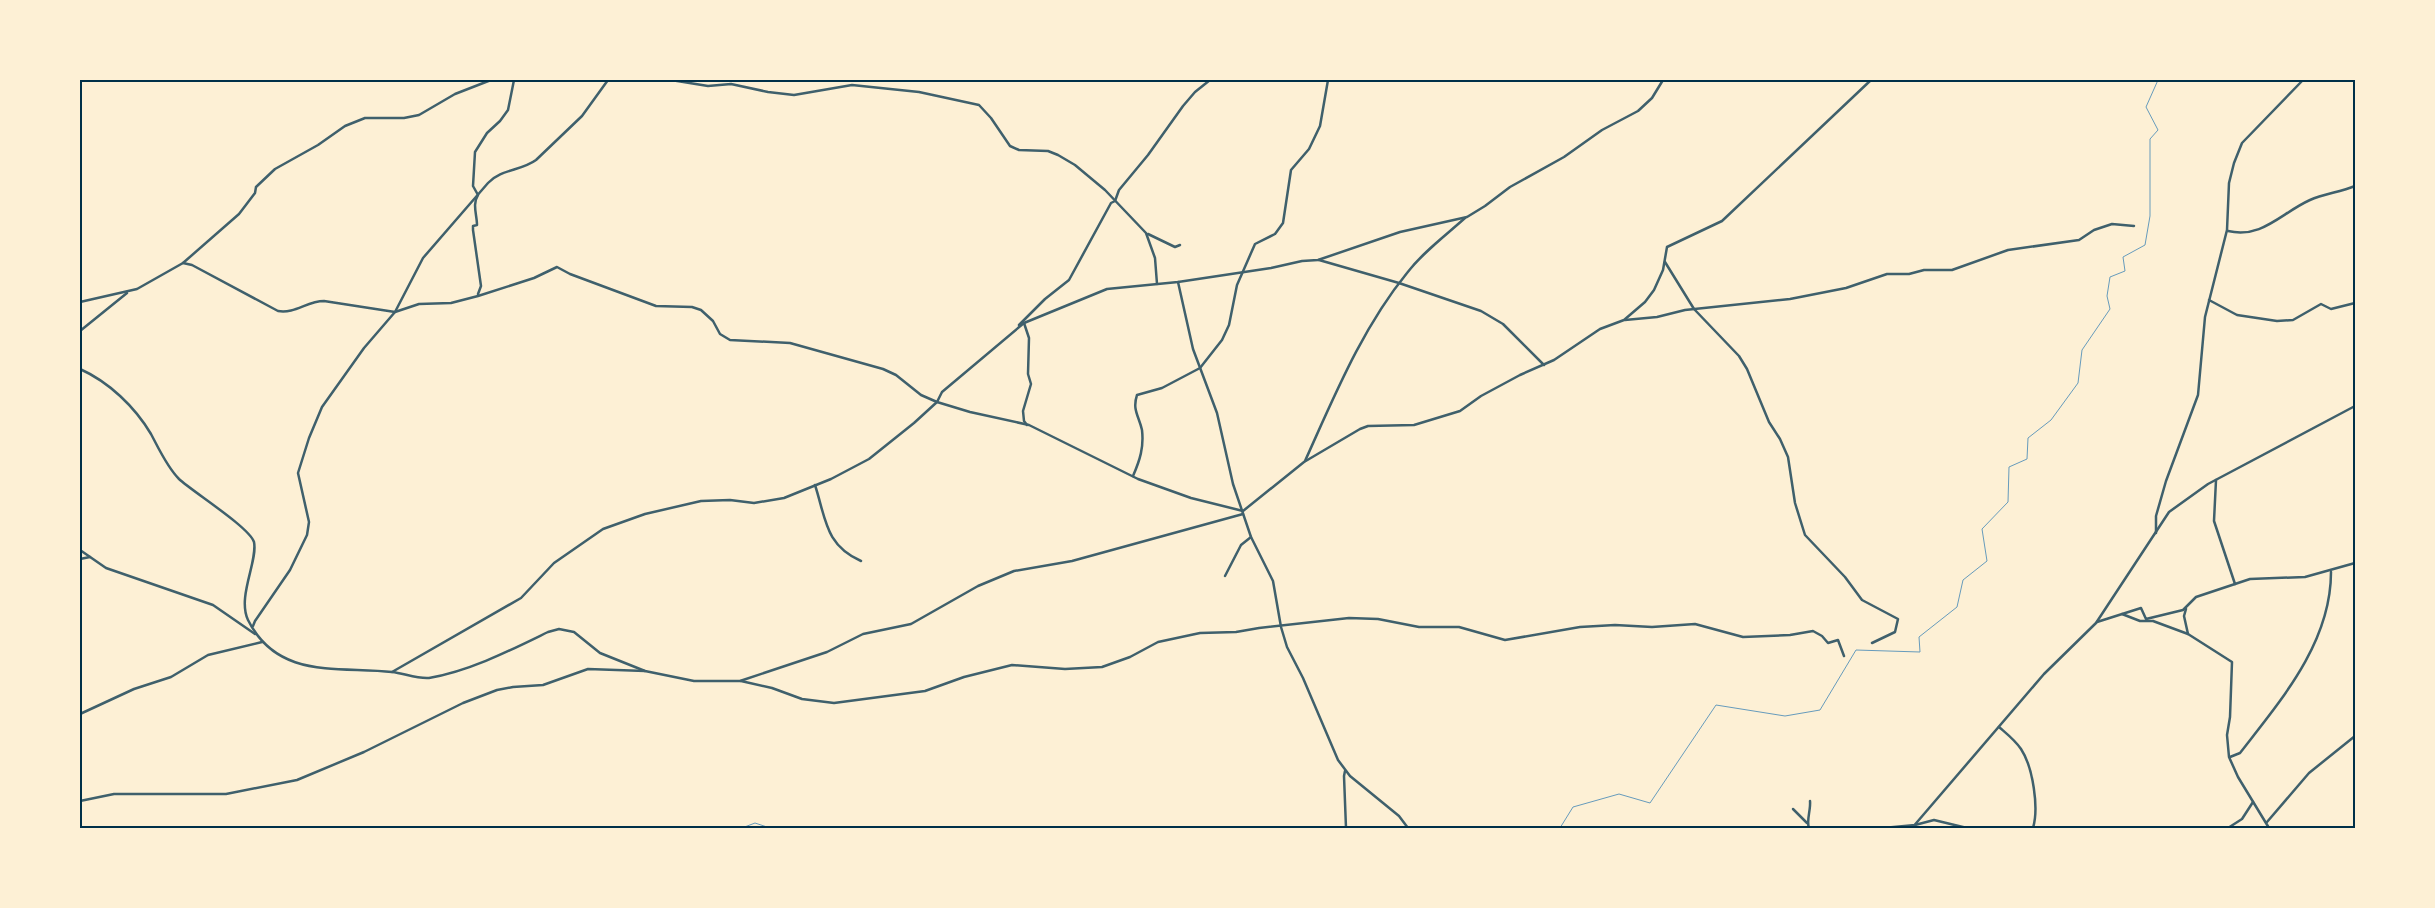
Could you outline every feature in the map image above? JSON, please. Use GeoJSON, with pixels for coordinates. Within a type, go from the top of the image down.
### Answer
{"type":"FeatureCollection","features":[{"type":"Feature","properties":{"kind":"street"},"geometry":{"type":"LineString","coordinates":[[80,331],[130,291],[183,263],[239,214],[255,194],[259,184],[286,160],[307,152],[358,119],[415,116],[455,94],[491,80]]}},
{"type":"Feature","properties":{"kind":"street"},"geometry":{"type":"LineString","coordinates":[[478,296],[481,286],[473,230],[473,226],[478,225],[475,208],[478,195],[474,186],[475,152],[486,133],[500,121],[508,110],[514,80]]}},
{"type":"Feature","properties":{"kind":"street"},"geometry":{"type":"LineString","coordinates":[[254,627],[255,622],[298,558],[307,535],[309,522],[298,473],[322,407],[357,357],[395,312],[423,258],[478,195],[496,175],[528,165],[536,160],[582,116],[608,80]]}},
{"type":"Feature","properties":{"kind":"street"},"geometry":{"type":"LineString","coordinates":[[671,80],[708,86],[731,84],[768,92],[794,95],[852,85],[919,92],[974,103],[986,112],[1010,146],[1019,150],[1048,151],[1058,154],[1094,180],[1146,233],[1175,247],[1180,245]]}},
{"type":"Feature","properties":{"kind":"street"},"geometry":{"type":"LineString","coordinates":[[1115,201],[1119,190],[1149,154],[1183,106],[1195,92],[1210,80]]}},
{"type":"Feature","properties":{"kind":"street"},"geometry":{"type":"LineString","coordinates":[[1133,476],[1143,448],[1141,428],[1134,408],[1137,395],[1162,388],[1200,368],[1226,332],[1238,285],[1255,244],[1275,234],[1283,223],[1291,170],[1309,148],[1320,126],[1328,80]]}},
{"type":"Feature","properties":{"kind":"street"},"geometry":{"type":"LineString","coordinates":[[1304,462],[1356,353],[1399,282],[1416,262],[1467,217],[1510,187],[1564,157],[1602,130],[1642,108],[1652,98],[1663,80]]}},
{"type":"Feature","properties":{"kind":"street"},"geometry":{"type":"LineString","coordinates":[[1624,320],[1650,296],[1665,261],[1667,248],[1722,222],[1871,80]]}},
{"type":"Feature","properties":{"kind":"street"},"geometry":{"type":"LineString","coordinates":[[2156,536],[2158,510],[2198,394],[2209,300],[2227,230],[2229,183],[2237,152],[2275,107],[2303,80]]}},
{"type":"Feature","properties":{"kind":"street"},"geometry":{"type":"LineString","coordinates":[[2227,230],[2239,233],[2256,231],[2310,200],[2355,186]]}},
{"type":"Feature","properties":{"kind":"street"},"geometry":{"type":"LineString","coordinates":[[1015,330],[1045,299],[1067,282],[1110,202],[1115,201]]}},
{"type":"Feature","properties":{"kind":"street"},"geometry":{"type":"LineString","coordinates":[[392,672],[520,598],[554,562],[603,529],[645,514],[702,501],[766,502],[784,498],[862,463],[885,448],[937,402],[942,392],[1024,323],[1107,289],[1178,282],[1318,260],[1400,232],[1467,217]]}},
{"type":"Feature","properties":{"kind":"street"},"geometry":{"type":"LineString","coordinates":[[740,681],[827,652],[864,634],[911,624],[978,586],[1014,571],[1072,561],[1243,513],[1304,462],[1364,427],[1414,425],[1460,411],[1481,396],[1520,375],[1544,365],[1600,328],[1624,320],[1657,317],[1694,309],[1790,299],[1846,288],[1887,274],[1909,274],[1924,270],[1952,270],[2008,250],[2079,240],[2094,230],[2112,224],[2134,226]]}},
{"type":"Feature","properties":{"kind":"street"},"geometry":{"type":"LineString","coordinates":[[1146,233],[1155,258],[1157,284]]}},
{"type":"Feature","properties":{"kind":"street"},"geometry":{"type":"LineString","coordinates":[[1318,260],[1399,282],[1454,300],[1494,318],[1512,331],[1544,365]]}},
{"type":"Feature","properties":{"kind":"street"},"geometry":{"type":"LineString","coordinates":[[1665,261],[1694,309],[1739,356],[1748,369],[1769,422],[1780,438],[1788,457],[1795,503],[1804,535],[1845,576],[1862,600],[1898,619],[1895,632],[1872,643]]}},
{"type":"Feature","properties":{"kind":"street"},"geometry":{"type":"LineString","coordinates":[[183,263],[192,265],[278,311],[290,312],[318,300],[395,312],[419,304],[451,303],[534,278],[553,268],[559,267],[576,277],[656,306],[692,307],[701,310],[713,321],[720,334],[730,340],[790,343],[883,369],[896,375],[921,395],[937,402],[970,412],[1027,425],[1133,476],[1191,498],[1243,513]]}},
{"type":"Feature","properties":{"kind":"street"},"geometry":{"type":"LineString","coordinates":[[1178,282],[1190,337],[1217,413],[1230,477],[1250,537],[1273,581],[1281,627],[1287,646],[1304,678],[1333,750],[1346,771],[1399,816],[1408,828]]}},
{"type":"Feature","properties":{"kind":"street"},"geometry":{"type":"LineString","coordinates":[[80,302],[130,291]]}},
{"type":"Feature","properties":{"kind":"street"},"geometry":{"type":"LineString","coordinates":[[2209,300],[2237,315],[2285,322],[2297,318],[2321,304],[2331,309],[2355,303]]}},
{"type":"Feature","properties":{"kind":"street"},"geometry":{"type":"LineString","coordinates":[[1024,323],[1029,338],[1028,375],[1031,384],[1023,411],[1024,421],[1027,425]]}},
{"type":"Feature","properties":{"kind":"street"},"geometry":{"type":"LineString","coordinates":[[80,369],[105,383],[125,400],[144,424],[177,477],[211,501],[251,538],[254,552],[248,576],[246,605],[248,620],[254,627],[256,634]]}},
{"type":"Feature","properties":{"kind":"street"},"geometry":{"type":"LineString","coordinates":[[1914,827],[2052,665],[2096,623],[2174,508],[2216,480],[2355,406]]}},
{"type":"Feature","properties":{"kind":"street"},"geometry":{"type":"LineString","coordinates":[[2216,480],[2214,521],[2235,584]]}},
{"type":"Feature","properties":{"kind":"street"},"geometry":{"type":"LineString","coordinates":[[814,485],[835,544],[842,551],[861,561]]}},
{"type":"Feature","properties":{"kind":"street"},"geometry":{"type":"LineString","coordinates":[[1225,576],[1241,545],[1250,537]]}},
{"type":"Feature","properties":{"kind":"street"},"geometry":{"type":"LineString","coordinates":[[80,550],[106,568],[213,605],[256,634],[262,642],[282,654],[314,668],[392,672],[427,678],[470,667],[548,632],[559,629],[574,632],[600,653],[646,671],[694,681],[740,681],[772,688],[802,699],[834,703],[925,691],[1012,665],[1065,669],[1102,667],[1130,658],[1158,642],[1207,632],[1236,632],[1348,618],[1372,618],[1419,627],[1459,627],[1505,640],[1580,627],[1615,625],[1652,627],[1698,624],[1739,636],[1816,632],[1828,643],[1836,639],[1844,656]]}},
{"type":"Feature","properties":{"kind":"street"},"geometry":{"type":"LineString","coordinates":[[80,558],[90,557]]}},
{"type":"Feature","properties":{"kind":"street"},"geometry":{"type":"LineString","coordinates":[[2188,634],[2184,616],[2187,608],[2196,597],[2256,577],[2297,578],[2331,572],[2355,563]]}},
{"type":"Feature","properties":{"kind":"street"},"geometry":{"type":"LineString","coordinates":[[2229,757],[2234,757],[2240,753],[2304,666],[2326,609],[2331,572]]}},
{"type":"Feature","properties":{"kind":"street"},"geometry":{"type":"LineString","coordinates":[[2096,623],[2141,608],[2146,619],[2173,614],[2187,608]]}},
{"type":"Feature","properties":{"kind":"street"},"geometry":{"type":"LineString","coordinates":[[2122,614],[2140,620],[2153,621],[2188,634],[2227,658],[2233,664],[2227,735],[2229,757],[2238,778],[2269,828]]}},
{"type":"Feature","properties":{"kind":"street"},"geometry":{"type":"LineString","coordinates":[[80,714],[134,688],[171,677],[208,655],[262,642]]}},
{"type":"Feature","properties":{"kind":"street"},"geometry":{"type":"LineString","coordinates":[[80,801],[114,794],[226,794],[297,780],[364,752],[463,703],[497,690],[513,686],[540,686],[588,669],[646,671]]}},
{"type":"Feature","properties":{"kind":"street"},"geometry":{"type":"LineString","coordinates":[[1999,727],[2021,748],[2029,768],[2036,812],[2033,828],[2058,828]]}},
{"type":"Feature","properties":{"kind":"street"},"geometry":{"type":"LineString","coordinates":[[2266,822],[2309,773],[2355,736]]}},
{"type":"Feature","properties":{"kind":"street"},"geometry":{"type":"LineString","coordinates":[[1346,771],[1346,828]]}},
{"type":"Feature","properties":{"kind":"street"},"geometry":{"type":"LineString","coordinates":[[1807,823],[1811,809],[1810,801]]}},
{"type":"Feature","properties":{"kind":"street"},"geometry":{"type":"LineString","coordinates":[[2228,828],[2244,817],[2253,802]]}},
{"type":"Feature","properties":{"kind":"street"},"geometry":{"type":"LineString","coordinates":[[1792,809],[1807,823],[1809,828]]}},
{"type":"Feature","properties":{"kind":"street"},"geometry":{"type":"LineString","coordinates":[[1884,828],[1914,827],[1934,820],[1967,828]]}},
{"type":"Feature","properties":{"kind":"waterway"},"geometry":{"type":"LineString","coordinates":[[1560,828],[1573,807],[1619,794],[1650,803],[1716,705],[1785,716],[1820,710],[1856,650],[1920,652],[1919,637],[1957,607],[1963,580],[1987,561],[1982,529],[2008,502],[2009,467],[2027,459],[2028,438],[2051,420],[2078,383],[2082,350],[2110,309],[2107,296],[2110,277],[2125,271],[2123,257],[2145,245],[2150,216],[2150,139],[2158,130],[2146,107],[2158,80]]}},
{"type":"Feature","properties":{"kind":"waterway"},"geometry":{"type":"LineString","coordinates":[[742,828],[755,823],[770,828]]}}]}
